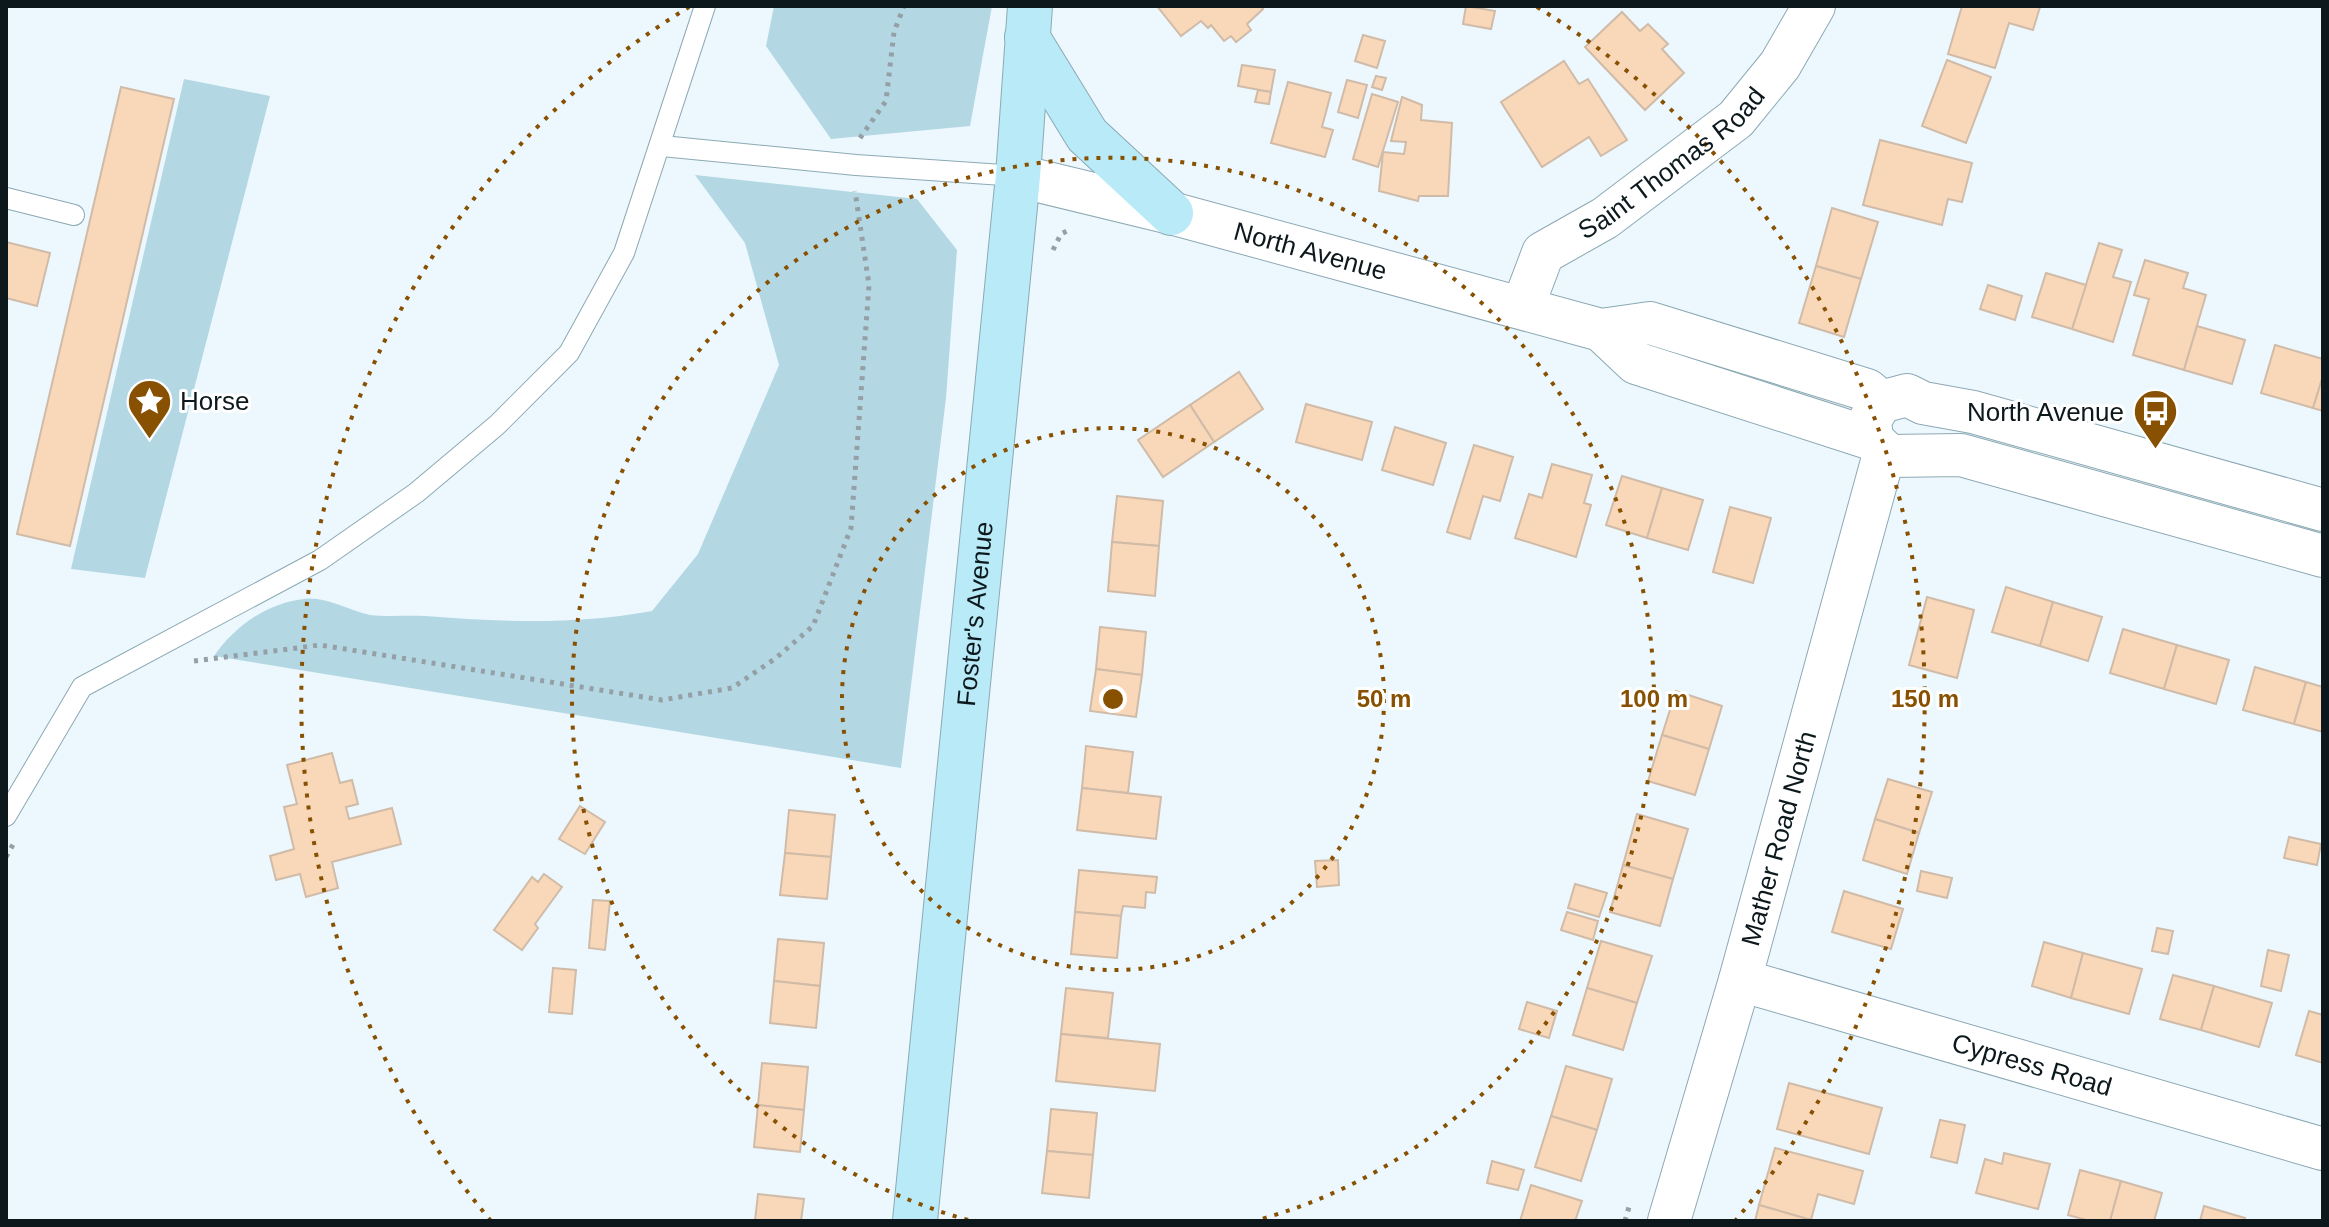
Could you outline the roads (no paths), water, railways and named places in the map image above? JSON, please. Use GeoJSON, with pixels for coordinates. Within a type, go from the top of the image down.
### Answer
{"type":"FeatureCollection","features":[{"type":"Feature","properties":{"kind":"main road","name":"Foster's Avenue"},"geometry":{"type":"LineString","coordinates":[[915,1221],[1018,176],[1029,21]]}},
{"type":"Feature","properties":{"kind":"main road"},"geometry":{"type":"LineString","coordinates":[[1029,21],[1087,135],[1171,213]]}},
{"type":"Feature","properties":{"kind":"street","name":"Saint Thomas Road"},"geometry":{"type":"LineString","coordinates":[[1523,306],[1543,253],[1605,218],[1736,119],[1780,65],[1814,6]]}},
{"type":"Feature","properties":{"kind":"street","name":"North Avenue"},"geometry":{"type":"LineString","coordinates":[[1018,176],[1171,213],[1523,306],[1601,330],[1650,323],[1867,390],[1889,437]]}},
{"type":"Feature","properties":{"kind":"street","name":"North Avenue"},"geometry":{"type":"LineString","coordinates":[[1889,437],[1907,395],[1923,403],[1973,412],[2323,510]]}},
{"type":"Feature","properties":{"kind":"street","name":"North Avenue"},"geometry":{"type":"LineString","coordinates":[[1889,437],[2323,556]]}},
{"type":"Feature","properties":{"kind":"street","name":"Mather Road North"},"geometry":{"type":"LineString","coordinates":[[1669,1221],[1740,980],[1889,437]]}},
{"type":"Feature","properties":{"kind":"street","name":"Cypress Road"},"geometry":{"type":"LineString","coordinates":[[1740,980],[2323,1149]]}},
{"type":"Feature","properties":{"kind":"lane"},"geometry":{"type":"LineString","coordinates":[[14,823],[82,687],[320,560],[416,493],[497,425],[569,353],[624,253],[662,146],[705,6]]}},
{"type":"Feature","properties":{"kind":"lane"},"geometry":{"type":"LineString","coordinates":[[662,146],[856,165],[1018,176]]}},
{"type":"Feature","properties":{"kind":"lane"},"geometry":{"type":"LineString","coordinates":[[6,198],[74,215]]}},
{"type":"Feature","properties":{"kind":"place","name":"Horse"},"geometry":{"type":"Point","coordinates":[149,440]}},
{"type":"Feature","properties":{"kind":"place","name":"North Avenue"},"geometry":{"type":"Point","coordinates":[2155,451]}}]}
